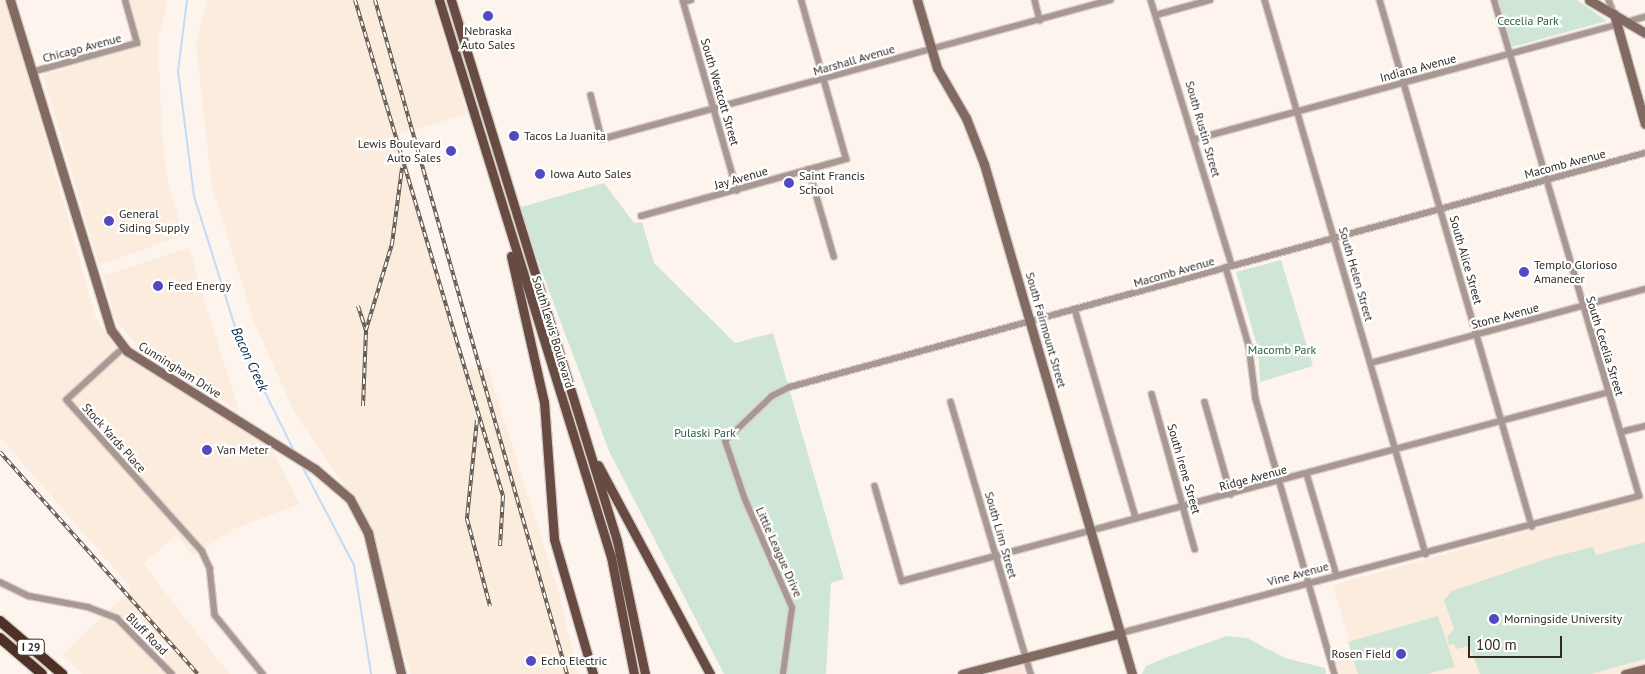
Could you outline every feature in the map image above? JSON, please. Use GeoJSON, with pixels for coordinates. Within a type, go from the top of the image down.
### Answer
{"type":"FeatureCollection","features":[{"type":"Feature","properties":{"kind":"highway","name":"I 29"},"geometry":{"type":"LineString","coordinates":[[0,621],[62,674]]}},
{"type":"Feature","properties":{"kind":"highway","name":"I 29"},"geometry":{"type":"LineString","coordinates":[[0,638],[42,674]]}},
{"type":"Feature","properties":{"kind":"main road","name":"South Lewis Boulevard"},"geometry":{"type":"LineString","coordinates":[[439,0],[498,202],[611,557],[634,674]]}},
{"type":"Feature","properties":{"kind":"main road","name":"South Lewis Boulevard"},"geometry":{"type":"LineString","coordinates":[[451,0],[626,573],[645,674]]}},
{"type":"Feature","properties":{"kind":"main road"},"geometry":{"type":"LineString","coordinates":[[498,202],[544,402],[554,539],[592,674]]}},
{"type":"Feature","properties":{"kind":"main road"},"geometry":{"type":"LineString","coordinates":[[583,431],[622,514],[710,674]]}},
{"type":"Feature","properties":{"kind":"street","name":"Cunningham Drive"},"geometry":{"type":"LineString","coordinates":[[10,0],[104,318],[124,348],[337,485],[358,510],[368,533],[401,674]]}},
{"type":"Feature","properties":{"kind":"street","name":"Chicago Avenue"},"geometry":{"type":"LineString","coordinates":[[32,72],[137,43],[125,0]]}},
{"type":"Feature","properties":{"kind":"street"},"geometry":{"type":"LineString","coordinates":[[683,1],[691,0]]}},
{"type":"Feature","properties":{"kind":"street"},"geometry":{"type":"LineString","coordinates":[[801,0],[824,80]]}},
{"type":"Feature","properties":{"kind":"street","name":"South Fairmount Street"},"geometry":{"type":"LineString","coordinates":[[917,0],[942,81],[976,140],[1132,674]]}},
{"type":"Feature","properties":{"kind":"street"},"geometry":{"type":"LineString","coordinates":[[1035,0],[1040,20]]}},
{"type":"Feature","properties":{"kind":"street","name":"Marshall Avenue"},"geometry":{"type":"LineString","coordinates":[[592,95],[602,139],[824,80],[1110,0]]}},
{"type":"Feature","properties":{"kind":"street","name":"South Rustin Street"},"geometry":{"type":"LineString","coordinates":[[1151,0],[1196,139],[1249,345],[1256,399],[1335,674]]}},
{"type":"Feature","properties":{"kind":"street"},"geometry":{"type":"LineString","coordinates":[[1156,15],[1210,0]]}},
{"type":"Feature","properties":{"kind":"street","name":"South Helen Street"},"geometry":{"type":"LineString","coordinates":[[1265,0],[1426,554]]}},
{"type":"Feature","properties":{"kind":"street","name":"South Alice Street"},"geometry":{"type":"LineString","coordinates":[[1380,0],[1503,420],[1532,526]]}},
{"type":"Feature","properties":{"kind":"street","name":"South Cecelia Street"},"geometry":{"type":"LineString","coordinates":[[1494,0],[1639,496]]}},
{"type":"Feature","properties":{"kind":"street"},"geometry":{"type":"LineString","coordinates":[[1589,0],[1645,33]]}},
{"type":"Feature","properties":{"kind":"street"},"geometry":{"type":"LineString","coordinates":[[1609,0],[1645,124]]}},
{"type":"Feature","properties":{"kind":"street","name":"South Westcott Street"},"geometry":{"type":"LineString","coordinates":[[683,1],[737,190]]}},
{"type":"Feature","properties":{"kind":"street","name":"Indiana Avenue"},"geometry":{"type":"LineString","coordinates":[[1196,139],[1510,52],[1645,17]]}},
{"type":"Feature","properties":{"kind":"street","name":"Jay Avenue"},"geometry":{"type":"LineString","coordinates":[[641,216],[846,158],[824,80]]}},
{"type":"Feature","properties":{"kind":"street","name":"Macomb Avenue"},"geometry":{"type":"LineString","coordinates":[[725,441],[772,396],[790,387],[1030,322],[1334,236],[1645,153]]}},
{"type":"Feature","properties":{"kind":"street"},"geometry":{"type":"LineString","coordinates":[[808,169],[834,256]]}},
{"type":"Feature","properties":{"kind":"street","name":"Stone Avenue"},"geometry":{"type":"LineString","coordinates":[[1371,364],[1645,288]]}},
{"type":"Feature","properties":{"kind":"street"},"geometry":{"type":"LineString","coordinates":[[1075,309],[1136,518]]}},
{"type":"Feature","properties":{"kind":"street","name":"Stock Yards Place"},"geometry":{"type":"LineString","coordinates":[[124,348],[67,400],[198,548],[210,568],[215,615],[263,674]]}},
{"type":"Feature","properties":{"kind":"street","name":"Ridge Avenue"},"geometry":{"type":"LineString","coordinates":[[875,486],[902,581],[1609,392]]}},
{"type":"Feature","properties":{"kind":"street","name":"South Irene Street"},"geometry":{"type":"LineString","coordinates":[[1152,394],[1195,549]]}},
{"type":"Feature","properties":{"kind":"street","name":"South Linn Street"},"geometry":{"type":"LineString","coordinates":[[951,402],[1032,674]]}},
{"type":"Feature","properties":{"kind":"street"},"geometry":{"type":"LineString","coordinates":[[1206,402],[1231,494]]}},
{"type":"Feature","properties":{"kind":"street"},"geometry":{"type":"LineString","coordinates":[[1621,432],[1645,426]]}},
{"type":"Feature","properties":{"kind":"street","name":"Little League Drive"},"geometry":{"type":"LineString","coordinates":[[725,441],[745,500],[792,608],[783,674]]}},
{"type":"Feature","properties":{"kind":"street"},"geometry":{"type":"LineString","coordinates":[[1308,474],[1337,576]]}},
{"type":"Feature","properties":{"kind":"street","name":"Vine Avenue"},"geometry":{"type":"LineString","coordinates":[[962,674],[1426,554],[1639,496]]}},
{"type":"Feature","properties":{"kind":"street","name":"Bluff Road"},"geometry":{"type":"LineString","coordinates":[[0,582],[29,596],[104,612],[133,631],[172,674]]}},
{"type":"Feature","properties":{"kind":"street"},"geometry":{"type":"LineString","coordinates":[[1625,674],[1645,669]]}},
{"type":"Feature","properties":{"kind":"shaded area"},"geometry":{"type":"Polygon","coordinates":[[[0,0],[6,0],[96,318],[117,349],[270,445],[299,504],[234,529],[194,556],[176,535],[143,564],[229,674],[82,674],[62,655],[132,589],[0,437],[0,0]]]}},
{"type":"Feature","properties":{"kind":"shaded area"},"geometry":{"type":"Polygon","coordinates":[[[129,0],[168,0],[158,40],[162,135],[167,179],[184,235],[99,265],[43,75],[142,45],[129,0]]]}},
{"type":"Feature","properties":{"kind":"shaded area"},"geometry":{"type":"Polygon","coordinates":[[[207,0],[433,0],[467,114],[399,134],[464,369],[488,369],[560,597],[578,674],[411,674],[401,644],[393,641],[373,536],[364,514],[295,414],[254,321],[212,188],[196,45],[207,0]]]}},
{"type":"Feature","properties":{"kind":"shaded area"},"geometry":{"type":"Polygon","coordinates":[[[189,248],[239,411],[141,349],[116,321],[103,276],[189,248]]]}},
{"type":"Feature","properties":{"kind":"shaded area","name":"Morningside University"},"geometry":{"type":"Polygon","coordinates":[[[1645,499],[1645,674],[1340,674],[1335,659],[1353,654],[1333,585],[1645,499]]]}},
{"type":"Feature","properties":{"kind":"shaded area"},"geometry":{"type":"Polygon","coordinates":[[[1023,665],[1025,674],[985,674],[1023,665]]]}},
{"type":"Feature","properties":{"kind":"green space","name":"Cecelia Park"},"geometry":{"type":"Polygon","coordinates":[[[1498,0],[1577,0],[1607,21],[1512,47],[1498,0]]]}},
{"type":"Feature","properties":{"kind":"green space","name":"Pulaski Park"},"geometry":{"type":"Polygon","coordinates":[[[604,183],[634,223],[642,222],[654,263],[735,343],[773,333],[844,579],[831,583],[826,674],[724,674],[609,451],[518,208],[604,183]]]}},
{"type":"Feature","properties":{"kind":"green space","name":"Macomb Park"},"geometry":{"type":"Polygon","coordinates":[[[1281,260],[1313,366],[1260,382],[1258,349],[1236,272],[1281,260]]]}},
{"type":"Feature","properties":{"kind":"green space"},"geometry":{"type":"Polygon","coordinates":[[[1645,542],[1645,659],[1591,674],[1480,674],[1469,646],[1456,649],[1454,644],[1449,645],[1447,637],[1454,629],[1444,600],[1452,591],[1552,557],[1593,547],[1596,555],[1645,542]]]}},
{"type":"Feature","properties":{"kind":"green space","name":"Rosen Field"},"geometry":{"type":"Polygon","coordinates":[[[1438,616],[1455,667],[1427,674],[1358,674],[1348,642],[1438,616]]]}},
{"type":"Feature","properties":{"kind":"green space"},"geometry":{"type":"Polygon","coordinates":[[[1227,636],[1247,638],[1285,658],[1325,668],[1326,674],[1142,674],[1146,666],[1227,636]]]}},
{"type":"Feature","properties":{"kind":"waterway","name":"Bacon Creek"},"geometry":{"type":"LineString","coordinates":[[187,0],[178,71],[194,196],[239,340],[295,453]]}},
{"type":"Feature","properties":{"kind":"waterway","name":"Bacon Creek"},"geometry":{"type":"LineString","coordinates":[[302,466],[354,565],[371,674]]}},
{"type":"Feature","properties":{"kind":"railway"},"geometry":{"type":"LineString","coordinates":[[355,0],[503,496],[500,546]]}},
{"type":"Feature","properties":{"kind":"railway"},"geometry":{"type":"LineString","coordinates":[[375,0],[567,674]]}},
{"type":"Feature","properties":{"kind":"railway"},"geometry":{"type":"LineString","coordinates":[[363,406],[366,330],[392,244],[402,168]]}},
{"type":"Feature","properties":{"kind":"railway"},"geometry":{"type":"LineString","coordinates":[[358,306],[366,330]]}},
{"type":"Feature","properties":{"kind":"railway"},"geometry":{"type":"LineString","coordinates":[[477,420],[467,519],[490,606]]}},
{"type":"Feature","properties":{"kind":"railway"},"geometry":{"type":"LineString","coordinates":[[0,452],[198,674]]}},
{"type":"Feature","properties":{"kind":"place","name":"Nebraska Auto Sales"},"geometry":{"type":"Point","coordinates":[488,16]}},
{"type":"Feature","properties":{"kind":"place","name":"Tacos La Juanita"},"geometry":{"type":"Point","coordinates":[514,136]}},
{"type":"Feature","properties":{"kind":"place","name":"Lewis Boulevard Auto Sales"},"geometry":{"type":"Point","coordinates":[451,151]}},
{"type":"Feature","properties":{"kind":"place","name":"Iowa Auto Sales"},"geometry":{"type":"Point","coordinates":[540,174]}},
{"type":"Feature","properties":{"kind":"place","name":"Saint Francis School"},"geometry":{"type":"Point","coordinates":[789,183]}},
{"type":"Feature","properties":{"kind":"place","name":"General Siding Supply"},"geometry":{"type":"Point","coordinates":[109,221]}},
{"type":"Feature","properties":{"kind":"place","name":"Templo Glorioso Amanecer"},"geometry":{"type":"Point","coordinates":[1524,272]}},
{"type":"Feature","properties":{"kind":"place","name":"Feed Energy"},"geometry":{"type":"Point","coordinates":[158,286]}},
{"type":"Feature","properties":{"kind":"place","name":"Van Meter"},"geometry":{"type":"Point","coordinates":[207,450]}},
{"type":"Feature","properties":{"kind":"place","name":"Morningside University"},"geometry":{"type":"Point","coordinates":[1494,619]}},
{"type":"Feature","properties":{"kind":"place","name":"Rosen Field"},"geometry":{"type":"Point","coordinates":[1401,654]}},
{"type":"Feature","properties":{"kind":"place","name":"Echo Electric"},"geometry":{"type":"Point","coordinates":[531,661]}}]}
